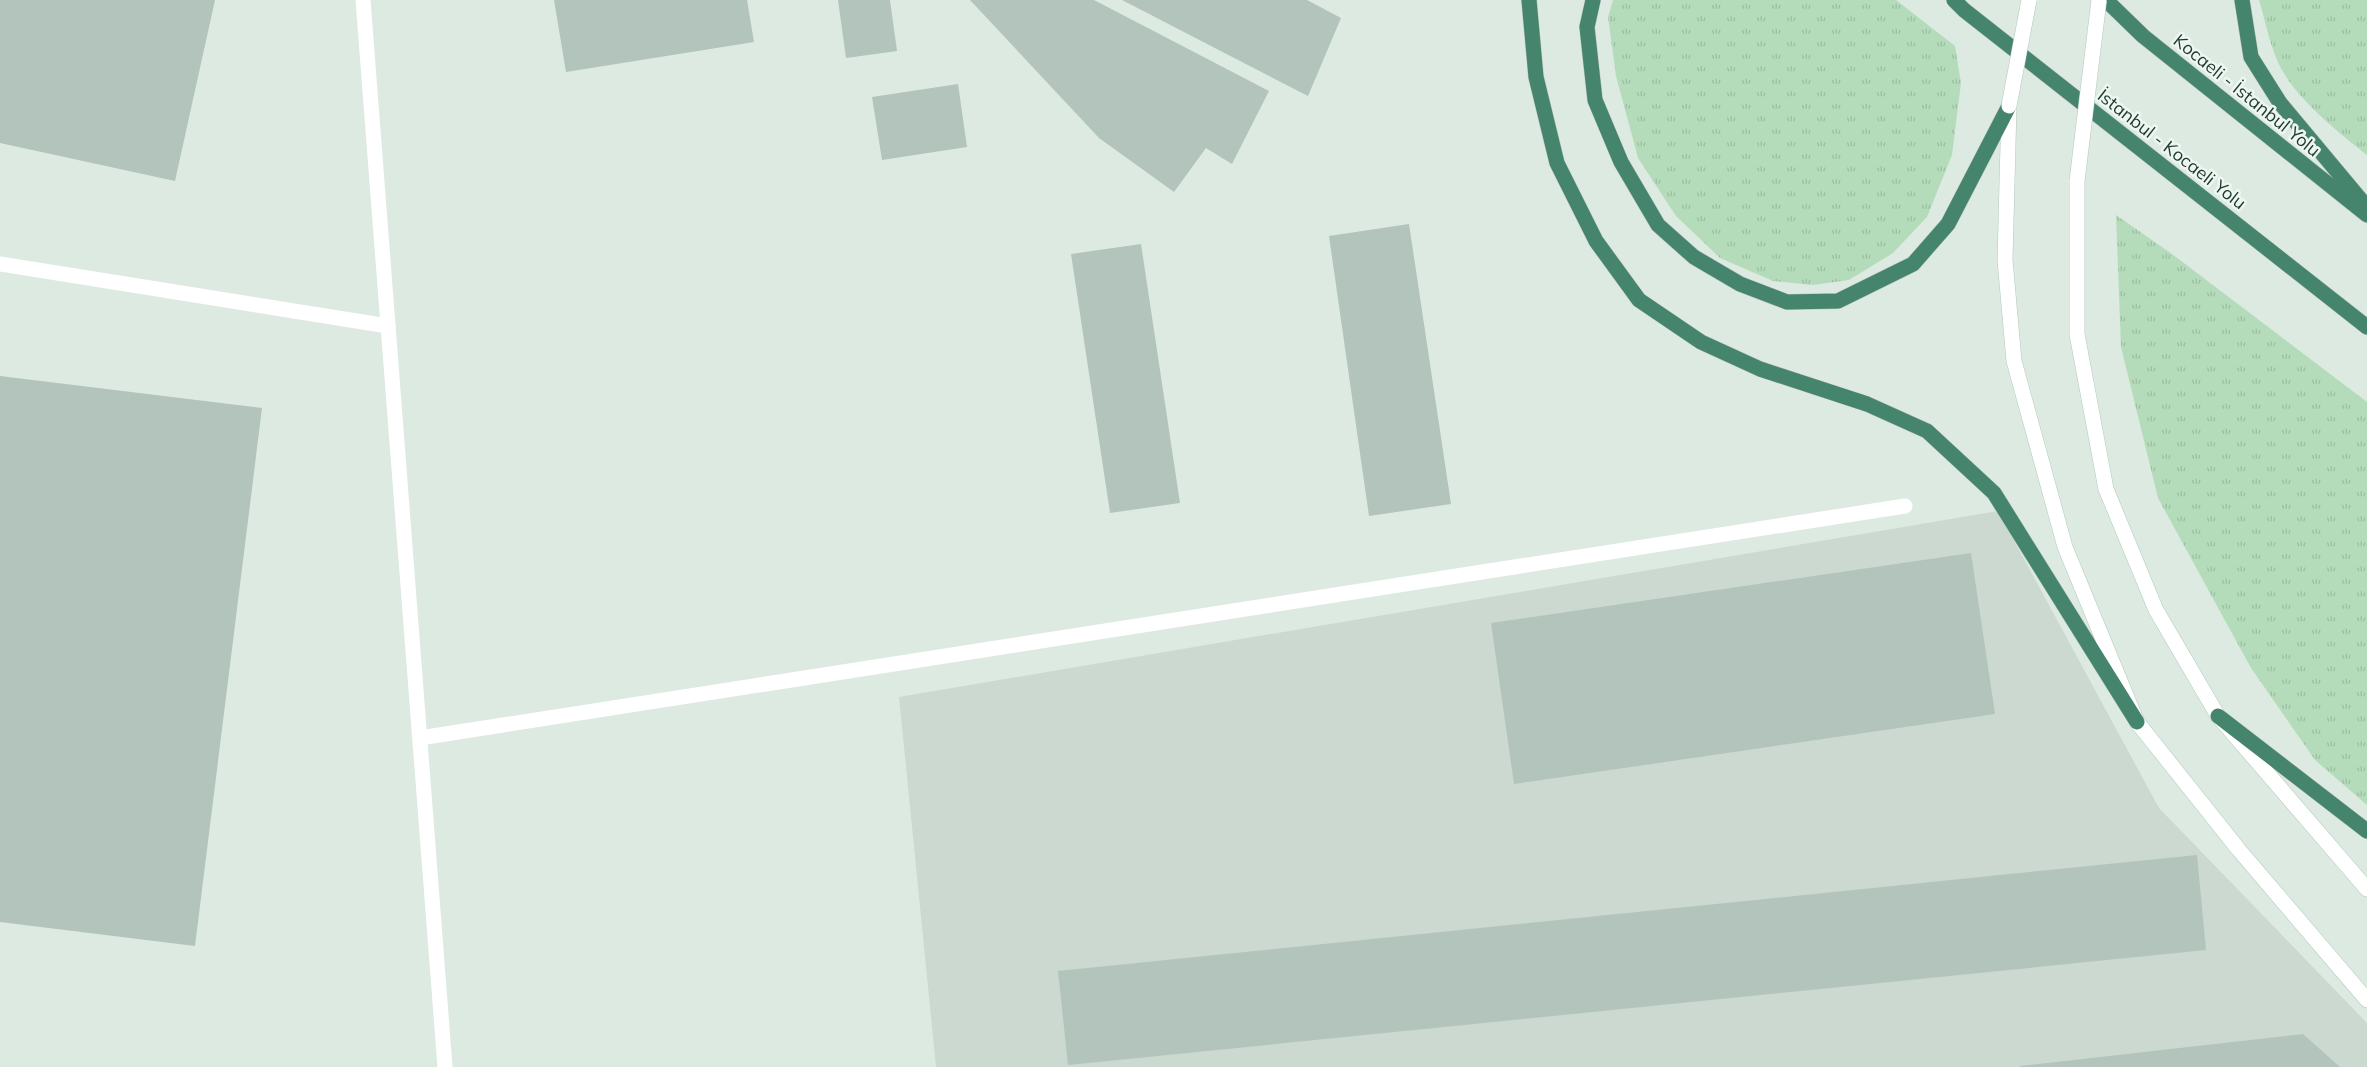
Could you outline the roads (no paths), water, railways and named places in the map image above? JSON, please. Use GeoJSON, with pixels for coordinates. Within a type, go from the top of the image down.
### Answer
{"type":"FeatureCollection","features":[{"type":"Feature","properties":{"kind":"highway"},"geometry":{"type":"LineString","coordinates":[[1529,0],[1536,77],[1557,163],[1596,241],[1639,300],[1701,342],[1760,369],[1867,404],[1927,431],[1994,493],[2137,722]]}},
{"type":"Feature","properties":{"kind":"highway"},"geometry":{"type":"LineString","coordinates":[[1593,0],[1587,27],[1595,100],[1621,162],[1658,225],[1694,257],[1740,284],[1787,302],[1838,302],[1914,264],[1948,224],[2009,106]]}},
{"type":"Feature","properties":{"kind":"highway","name":"İstanbul - Kocaeli Yolu"},"geometry":{"type":"LineString","coordinates":[[1950,0],[1959,5],[2367,327]]}},
{"type":"Feature","properties":{"kind":"highway","name":"Kocaeli - İstanbul Yolu"},"geometry":{"type":"LineString","coordinates":[[2106,0],[2143,36],[2367,215]]}},
{"type":"Feature","properties":{"kind":"highway"},"geometry":{"type":"LineString","coordinates":[[2242,0],[2251,57],[2280,103],[2367,207]]}},
{"type":"Feature","properties":{"kind":"highway"},"geometry":{"type":"LineString","coordinates":[[2218,716],[2367,831]]}},
{"type":"Feature","properties":{"kind":"street"},"geometry":{"type":"LineString","coordinates":[[363,0],[445,1067]]}},
{"type":"Feature","properties":{"kind":"street"},"geometry":{"type":"LineString","coordinates":[[2029,0],[2009,106],[2005,260],[2014,361],[2065,547],[2137,722],[2239,850],[2367,1000]]}},
{"type":"Feature","properties":{"kind":"street"},"geometry":{"type":"LineString","coordinates":[[2099,0],[2077,181],[2077,334],[2106,489],[2156,610],[2218,716],[2367,889]]}},
{"type":"Feature","properties":{"kind":"street"},"geometry":{"type":"LineString","coordinates":[[0,264],[388,326]]}},
{"type":"Feature","properties":{"kind":"street"},"geometry":{"type":"LineString","coordinates":[[420,738],[1905,506]]}}]}
